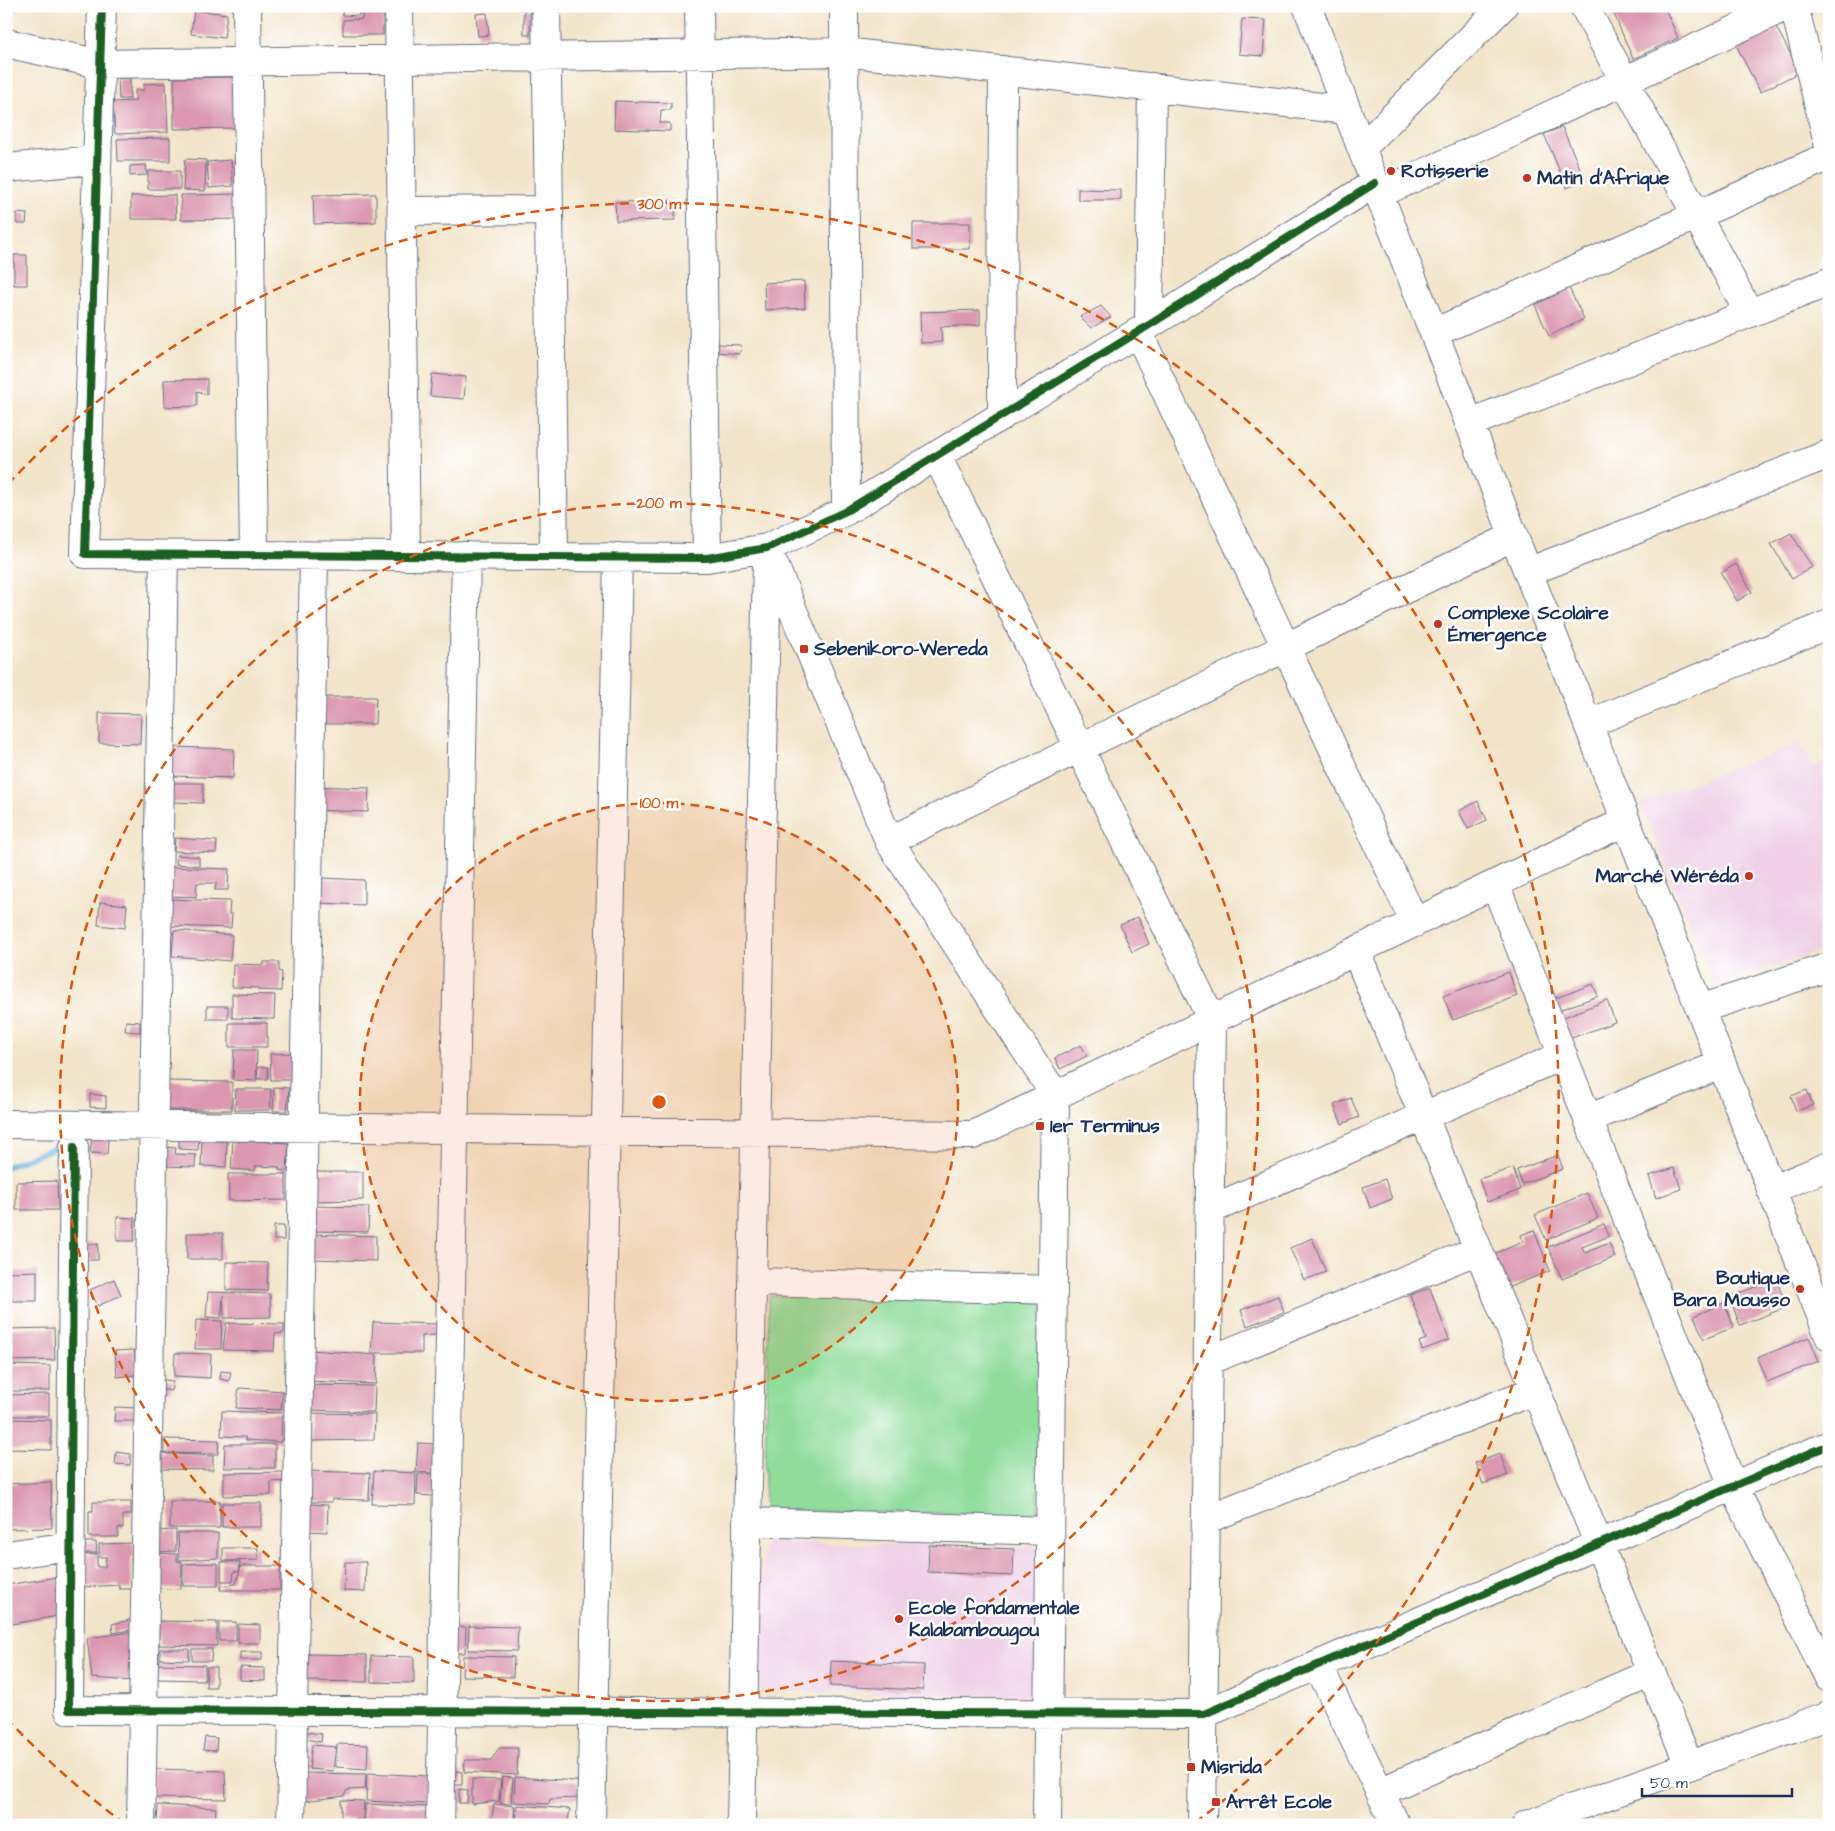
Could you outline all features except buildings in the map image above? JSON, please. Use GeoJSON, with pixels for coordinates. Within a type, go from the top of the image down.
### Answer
{"type":"FeatureCollection","features":[{"type":"Feature","properties":{"kind":"street"},"geometry":{"type":"LineString","coordinates":[[102,6],[85,554],[707,558],[767,548],[846,511],[1143,328],[1377,188],[1625,82],[1786,6]]}},
{"type":"Feature","properties":{"kind":"street"},"geometry":{"type":"LineString","coordinates":[[247,6],[254,555]]}},
{"type":"Feature","properties":{"kind":"street"},"geometry":{"type":"LineString","coordinates":[[399,6],[406,556]]}},
{"type":"Feature","properties":{"kind":"street"},"geometry":{"type":"LineString","coordinates":[[546,6],[554,557]]}},
{"type":"Feature","properties":{"kind":"street"},"geometry":{"type":"LineString","coordinates":[[699,6],[707,558]]}},
{"type":"Feature","properties":{"kind":"street"},"geometry":{"type":"LineString","coordinates":[[844,6],[846,511]]}},
{"type":"Feature","properties":{"kind":"street"},"geometry":{"type":"LineString","coordinates":[[1308,6],[1434,333],[1771,1190],[1827,1326]]}},
{"type":"Feature","properties":{"kind":"street"},"geometry":{"type":"LineString","coordinates":[[1362,148],[1503,6]]}},
{"type":"Feature","properties":{"kind":"street"},"geometry":{"type":"LineString","coordinates":[[1584,6],[1749,313]]}},
{"type":"Feature","properties":{"kind":"street"},"geometry":{"type":"LineString","coordinates":[[1794,6],[1829,146]]}},
{"type":"Feature","properties":{"kind":"street"},"geometry":{"type":"LineString","coordinates":[[6,43],[100,64],[844,52],[1347,110]]}},
{"type":"Feature","properties":{"kind":"street"},"geometry":{"type":"LineString","coordinates":[[1002,416],[1003,70]]}},
{"type":"Feature","properties":{"kind":"street"},"geometry":{"type":"LineString","coordinates":[[1152,87],[1143,328],[1286,647],[1415,923]]}},
{"type":"Feature","properties":{"kind":"street"},"geometry":{"type":"LineString","coordinates":[[1434,333],[1829,156]]}},
{"type":"Feature","properties":{"kind":"street"},"geometry":{"type":"LineString","coordinates":[[6,168],[96,160]]}},
{"type":"Feature","properties":{"kind":"street"},"geometry":{"type":"LineString","coordinates":[[402,211],[549,210]]}},
{"type":"Feature","properties":{"kind":"street"},"geometry":{"type":"LineString","coordinates":[[1470,423],[1829,282]]}},
{"type":"Feature","properties":{"kind":"street"},"geometry":{"type":"LineString","coordinates":[[1528,572],[1829,454]]}},
{"type":"Feature","properties":{"kind":"street"},"geometry":{"type":"LineString","coordinates":[[937,456],[1212,1020],[1202,1825]]}},
{"type":"Feature","properties":{"kind":"street"},"geometry":{"type":"LineString","coordinates":[[889,841],[1514,536]]}},
{"type":"Feature","properties":{"kind":"street"},"geometry":{"type":"LineString","coordinates":[[767,548],[889,841],[1055,1095],[1046,1825]]}},
{"type":"Feature","properties":{"kind":"street"},"geometry":{"type":"LineString","coordinates":[[741,1825],[767,548]]}},
{"type":"Feature","properties":{"kind":"street"},"geometry":{"type":"LineString","coordinates":[[141,1825],[164,555]]}},
{"type":"Feature","properties":{"kind":"street"},"geometry":{"type":"LineString","coordinates":[[290,1825],[314,556]]}},
{"type":"Feature","properties":{"kind":"street"},"geometry":{"type":"LineString","coordinates":[[440,1825],[466,556]]}},
{"type":"Feature","properties":{"kind":"street"},"geometry":{"type":"LineString","coordinates":[[591,1825],[618,557]]}},
{"type":"Feature","properties":{"kind":"street"},"geometry":{"type":"LineString","coordinates":[[1588,724],[1829,624]]}},
{"type":"Feature","properties":{"kind":"street"},"geometry":{"type":"LineString","coordinates":[[6,1124],[972,1135],[1626,821]]}},
{"type":"Feature","properties":{"kind":"street"},"geometry":{"type":"LineString","coordinates":[[1495,884],[1733,1486],[1829,1678]]}},
{"type":"Feature","properties":{"kind":"street"},"geometry":{"type":"LineString","coordinates":[[1356,951],[1689,1766]]}},
{"type":"Feature","properties":{"kind":"street"},"geometry":{"type":"LineString","coordinates":[[1700,1009],[1829,967]]}},
{"type":"Feature","properties":{"kind":"street"},"geometry":{"type":"LineString","coordinates":[[1210,1210],[1563,1055]]}},
{"type":"Feature","properties":{"kind":"street"},"geometry":{"type":"LineString","coordinates":[[1588,1119],[1722,1064]]}},
{"type":"Feature","properties":{"kind":"street"},"geometry":{"type":"LineString","coordinates":[[74,1147],[70,1710],[1204,1714],[1829,1445]]}},
{"type":"Feature","properties":{"kind":"street"},"geometry":{"type":"LineString","coordinates":[[1771,1190],[1829,1166]]}},
{"type":"Feature","properties":{"kind":"street"},"geometry":{"type":"LineString","coordinates":[[1208,1360],[1478,1250]]}},
{"type":"Feature","properties":{"kind":"street"},"geometry":{"type":"LineString","coordinates":[[752,1282],[1053,1290]]}},
{"type":"Feature","properties":{"kind":"street"},"geometry":{"type":"LineString","coordinates":[[1207,1520],[1536,1390]]}},
{"type":"Feature","properties":{"kind":"street"},"geometry":{"type":"LineString","coordinates":[[747,1522],[1050,1531]]}},
{"type":"Feature","properties":{"kind":"street"},"geometry":{"type":"LineString","coordinates":[[6,1555],[71,1546]]}},
{"type":"Feature","properties":{"kind":"street"},"geometry":{"type":"LineString","coordinates":[[1318,1666],[1396,1825]]}},
{"type":"Feature","properties":{"kind":"street"},"geometry":{"type":"LineString","coordinates":[[1380,1792],[1651,1673]]}},
{"type":"Feature","properties":{"kind":"street"},"geometry":{"type":"LineString","coordinates":[[1526,1825],[1565,1819],[1689,1766],[1829,1715]]}},
{"type":"Feature","properties":{"kind":"shaded area","name":"Marché Wéréda"},"geometry":{"type":"Polygon","coordinates":[[[1800,743],[1812,767],[1829,761],[1829,948],[1715,985],[1640,803],[1800,743]]]}},
{"type":"Feature","properties":{"kind":"shaded area","name":"Ecole fondamentale Kalabambougou"},"geometry":{"type":"Polygon","coordinates":[[[764,1542],[1038,1548],[1034,1696],[760,1690],[764,1542]]]}},
{"type":"Feature","properties":{"kind":"green space"},"geometry":{"type":"Polygon","coordinates":[[[769,1296],[1043,1301],[1038,1515],[764,1510],[769,1296]]]}},
{"type":"Feature","properties":{"kind":"waterway"},"geometry":{"type":"LineString","coordinates":[[6,1167],[67,1143]]}},
{"type":"Feature","properties":{"kind":"cycle path"},"geometry":{"type":"LineString","coordinates":[[102,6],[85,554],[707,558],[767,548],[846,511],[1138,332],[1375,183]]}},
{"type":"Feature","properties":{"kind":"cycle path"},"geometry":{"type":"LineString","coordinates":[[74,1147],[69,1710],[1204,1714],[1829,1445]]}},
{"type":"Feature","properties":{"kind":"place","name":"Rotisserie"},"geometry":{"type":"Point","coordinates":[1391,171]}},
{"type":"Feature","properties":{"kind":"place","name":"Matin d'Afrique"},"geometry":{"type":"Point","coordinates":[1527,178]}},
{"type":"Feature","properties":{"kind":"place","name":"Complexe Scolaire Émergence"},"geometry":{"type":"Point","coordinates":[1438,624]}},
{"type":"Feature","properties":{"kind":"place","name":"Sebenikoro-Wereda"},"geometry":{"type":"Point","coordinates":[804,649]}},
{"type":"Feature","properties":{"kind":"place","name":"Marché Wéréda"},"geometry":{"type":"Point","coordinates":[1749,876]}},
{"type":"Feature","properties":{"kind":"place","name":"1er Terminus"},"geometry":{"type":"Point","coordinates":[1040,1126]}},
{"type":"Feature","properties":{"kind":"place","name":"Boutique Bara Mousso"},"geometry":{"type":"Point","coordinates":[1800,1289]}},
{"type":"Feature","properties":{"kind":"place","name":"Ecole fondamentale Kalabambougou"},"geometry":{"type":"Point","coordinates":[899,1619]}},
{"type":"Feature","properties":{"kind":"place","name":"Misrida"},"geometry":{"type":"Point","coordinates":[1191,1767]}},
{"type":"Feature","properties":{"kind":"place","name":"Arrêt Ecole"},"geometry":{"type":"Point","coordinates":[1216,1802]}}]}
